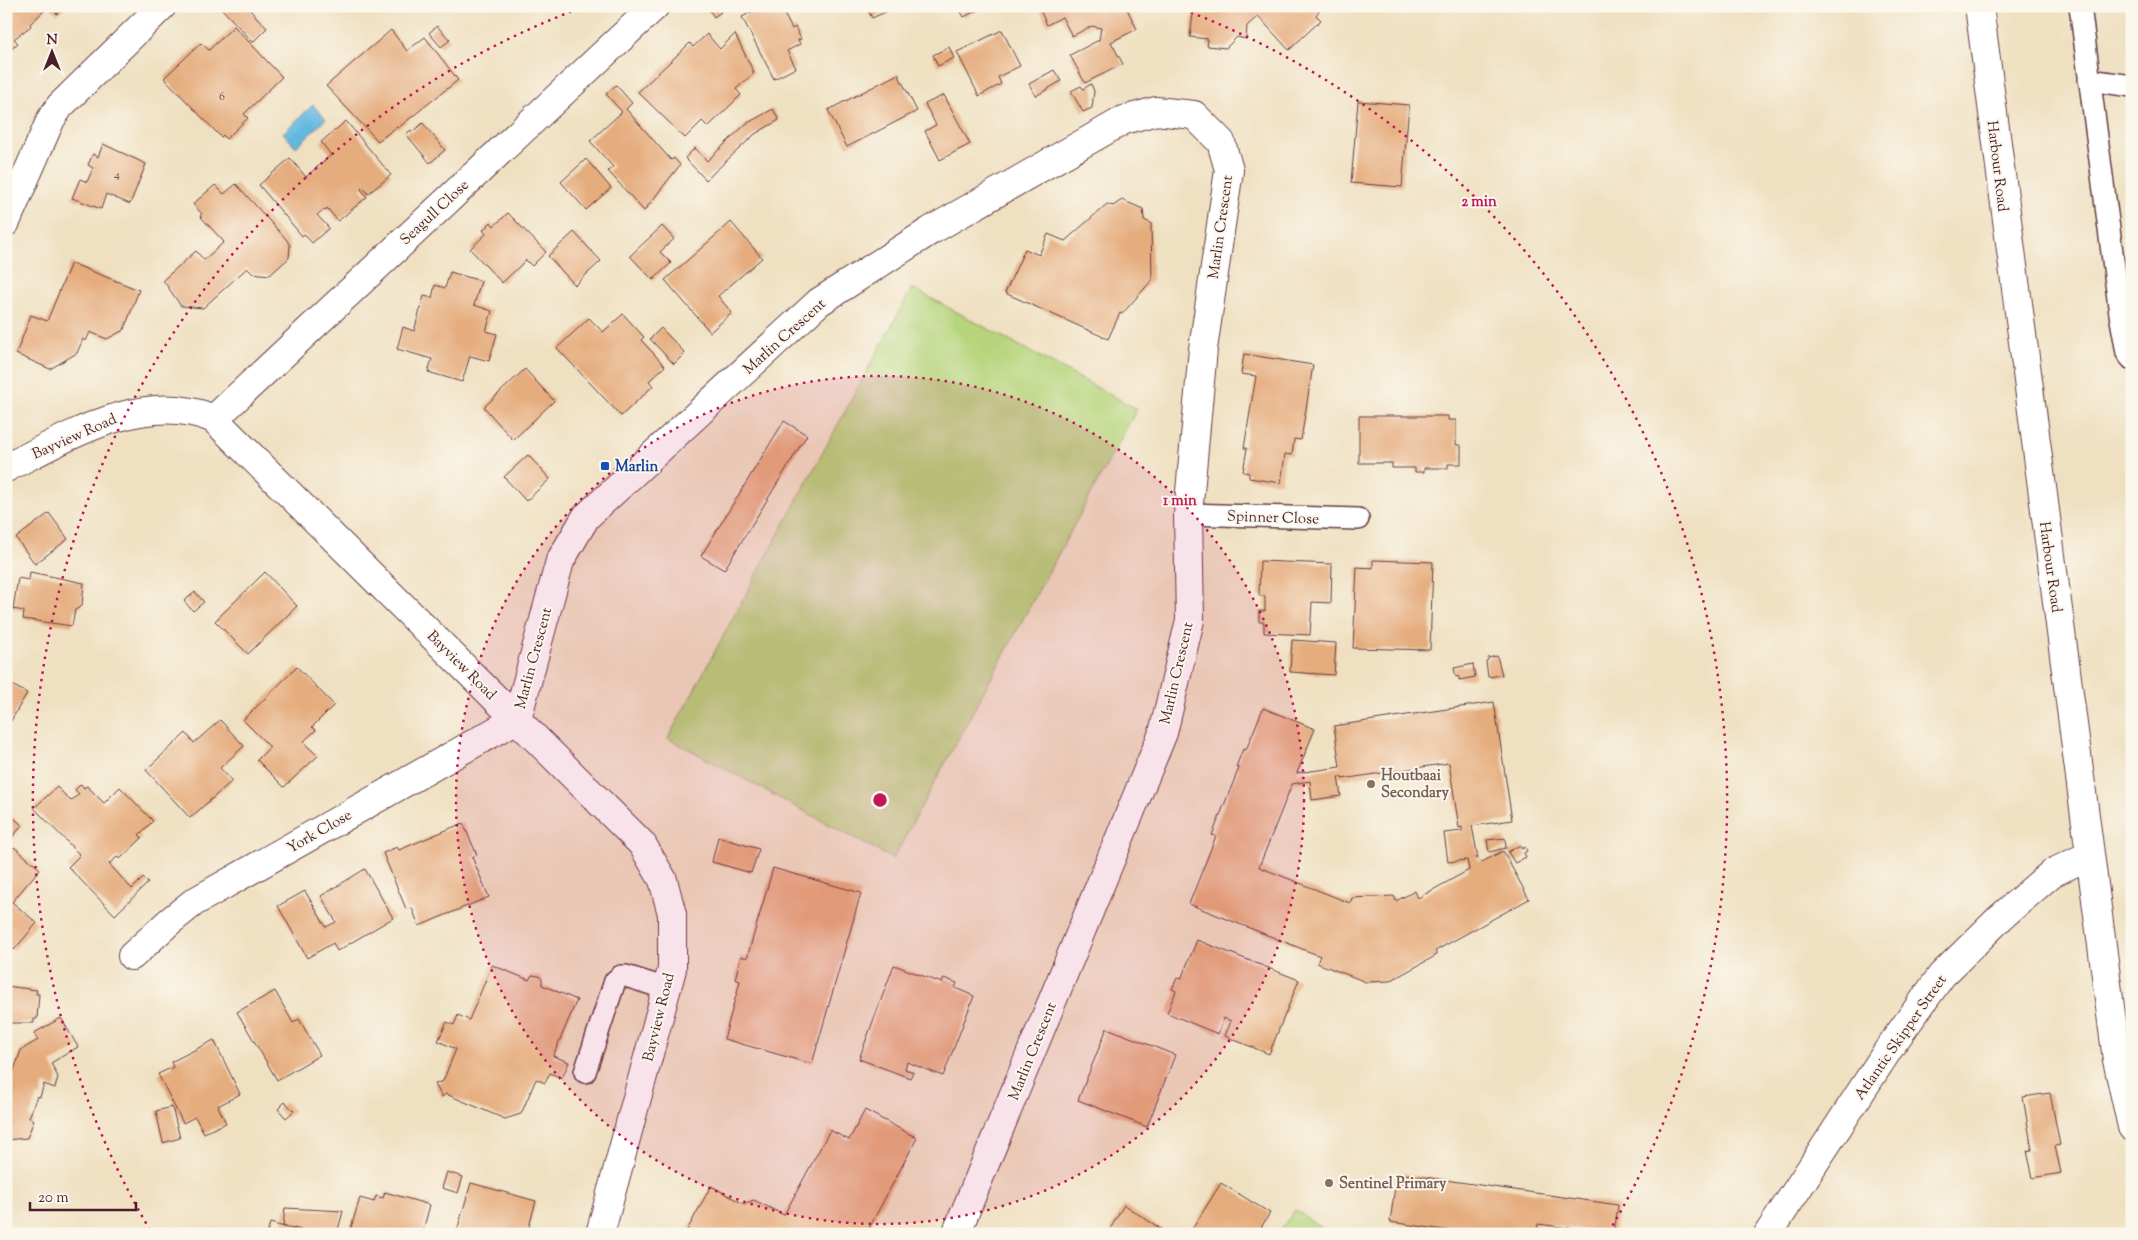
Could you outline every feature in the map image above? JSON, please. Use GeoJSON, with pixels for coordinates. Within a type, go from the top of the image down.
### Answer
{"type":"FeatureCollection","features":[{"type":"Feature","properties":{"kind":"street"},"geometry":{"type":"LineString","coordinates":[[6,222],[51,119],[60,106],[162,6]]}},
{"type":"Feature","properties":{"kind":"street","name":"Seagull Close"},"geometry":{"type":"LineString","coordinates":[[214,419],[655,6]]}},
{"type":"Feature","properties":{"kind":"street","name":"Harbour Road"},"geometry":{"type":"LineString","coordinates":[[1978,6],[2117,1060],[2132,1126]]}},
{"type":"Feature","properties":{"kind":"street","name":"Marlin Crescent"},"geometry":{"type":"LineString","coordinates":[[517,719],[560,561],[586,517],[819,302],[930,231],[1124,120],[1156,111],[1194,116],[1221,142],[1229,170],[1203,349],[1188,514],[1190,620],[1163,733],[956,1234]]}},
{"type":"Feature","properties":{"kind":"street","name":"Bayview Road"},"geometry":{"type":"LineString","coordinates":[[6,468],[104,420],[130,413],[185,412],[202,414],[214,419],[642,844],[663,880],[672,914],[672,969],[600,1234]]}},
{"type":"Feature","properties":{"kind":"street","name":"York Close"},"geometry":{"type":"LineString","coordinates":[[132,956],[194,902],[517,719]]}},
{"type":"Feature","properties":{"kind":"street","name":"Atlantic Skipper Street"},"geometry":{"type":"LineString","coordinates":[[1768,1234],[1892,1044],[1942,975],[2001,917],[2052,873],[2090,855]]}},
{"type":"Feature","properties":{"kind":"lane"},"geometry":{"type":"LineString","coordinates":[[2080,6],[2120,314],[2127,353],[2132,358]]}},
{"type":"Feature","properties":{"kind":"lane"},"geometry":{"type":"LineString","coordinates":[[2089,80],[2132,86]]}},
{"type":"Feature","properties":{"kind":"lane","name":"Spinner Close"},"geometry":{"type":"LineString","coordinates":[[1188,514],[1358,520]]}},
{"type":"Feature","properties":{"kind":"lane"},"geometry":{"type":"LineString","coordinates":[[585,1072],[615,981],[621,976],[626,976],[667,989]]}},
{"type":"Feature","properties":{"kind":"green space"},"geometry":{"type":"Polygon","coordinates":[[[912,288],[1137,409],[893,859],[668,738],[912,288]]]}},
{"type":"Feature","properties":{"kind":"green space"},"geometry":{"type":"Polygon","coordinates":[[[1295,1210],[1331,1234],[1278,1234],[1295,1210]]]}},
{"type":"Feature","properties":{"kind":"water"},"geometry":{"type":"Polygon","coordinates":[[[313,105],[326,119],[296,147],[283,133],[313,105]]]}},
{"type":"Feature","properties":{"kind":"building"},"geometry":{"type":"Polygon","coordinates":[[[6,6],[49,6],[30,24],[31,26],[14,39],[18,43],[6,54],[6,6]]]}},
{"type":"Feature","properties":{"kind":"building"},"geometry":{"type":"Polygon","coordinates":[[[49,6],[66,6],[57,14],[49,6]]]}},
{"type":"Feature","properties":{"kind":"building"},"geometry":{"type":"Polygon","coordinates":[[[219,6],[246,6],[267,28],[253,42],[219,6]]]}},
{"type":"Feature","properties":{"kind":"building"},"geometry":{"type":"Polygon","coordinates":[[[706,6],[717,6],[721,12],[714,17],[706,6]]]}},
{"type":"Feature","properties":{"kind":"building"},"geometry":{"type":"Polygon","coordinates":[[[763,6],[780,6],[792,29],[795,27],[801,39],[798,40],[800,44],[787,51],[796,68],[774,79],[742,17],[763,6]]]}},
{"type":"Feature","properties":{"kind":"building"},"geometry":{"type":"Polygon","coordinates":[[[866,6],[893,6],[894,8],[872,18],[866,6]]]}},
{"type":"Feature","properties":{"kind":"building"},"geometry":{"type":"Polygon","coordinates":[[[958,6],[985,6],[964,17],[958,6]]]}},
{"type":"Feature","properties":{"kind":"building"},"geometry":{"type":"Polygon","coordinates":[[[1038,6],[1133,6],[1127,9],[1137,29],[1111,42],[1123,64],[1085,83],[1070,55],[1099,40],[1101,28],[1092,26],[1072,36],[1062,17],[1047,25],[1038,6]]]}},
{"type":"Feature","properties":{"kind":"building"},"geometry":{"type":"Polygon","coordinates":[[[1194,6],[1323,6],[1316,15],[1321,20],[1289,50],[1258,16],[1247,26],[1246,39],[1237,37],[1226,48],[1207,46],[1208,39],[1190,37],[1194,6]]]}},
{"type":"Feature","properties":{"kind":"building"},"geometry":{"type":"Polygon","coordinates":[[[234,26],[282,77],[244,114],[248,118],[226,139],[223,135],[221,137],[164,78],[201,43],[209,50],[234,26]]]}},
{"type":"Feature","properties":{"kind":"building"},"geometry":{"type":"Polygon","coordinates":[[[437,26],[450,40],[441,47],[429,33],[437,26]]]}},
{"type":"Feature","properties":{"kind":"building"},"geometry":{"type":"Polygon","coordinates":[[[391,30],[407,51],[425,37],[458,80],[398,128],[378,141],[326,86],[391,30]]]}},
{"type":"Feature","properties":{"kind":"building"},"geometry":{"type":"Polygon","coordinates":[[[1002,30],[1020,66],[998,77],[1001,84],[979,96],[957,52],[1002,30]]]}},
{"type":"Feature","properties":{"kind":"building"},"geometry":{"type":"Polygon","coordinates":[[[707,34],[720,49],[735,34],[754,73],[736,89],[741,95],[708,127],[702,121],[685,138],[638,92],[690,43],[693,47],[707,34]]]}},
{"type":"Feature","properties":{"kind":"building"},"geometry":{"type":"Polygon","coordinates":[[[949,47],[954,58],[938,66],[933,55],[949,47]]]}},
{"type":"Feature","properties":{"kind":"building"},"geometry":{"type":"Polygon","coordinates":[[[1054,70],[1061,81],[1036,96],[1029,84],[1054,70]]]}},
{"type":"Feature","properties":{"kind":"building"},"geometry":{"type":"Polygon","coordinates":[[[898,74],[917,111],[847,147],[828,110],[898,74]]]}},
{"type":"Feature","properties":{"kind":"building"},"geometry":{"type":"Polygon","coordinates":[[[1091,84],[1094,91],[1092,108],[1083,112],[1071,91],[1081,86],[1083,89],[1091,84]]]}},
{"type":"Feature","properties":{"kind":"building"},"geometry":{"type":"Polygon","coordinates":[[[616,85],[632,103],[626,109],[671,160],[674,158],[680,165],[644,211],[608,171],[613,167],[590,141],[622,112],[606,94],[616,85]]]}},
{"type":"Feature","properties":{"kind":"building"},"geometry":{"type":"Polygon","coordinates":[[[944,95],[970,144],[940,160],[925,131],[936,125],[925,104],[944,95]]]}},
{"type":"Feature","properties":{"kind":"building"},"geometry":{"type":"Polygon","coordinates":[[[1358,101],[1409,105],[1402,187],[1351,183],[1358,101]]]}},
{"type":"Feature","properties":{"kind":"building"},"geometry":{"type":"Polygon","coordinates":[[[773,109],[779,120],[755,134],[706,180],[685,158],[695,148],[707,161],[746,124],[773,109]]]}},
{"type":"Feature","properties":{"kind":"building"},"geometry":{"type":"Polygon","coordinates":[[[346,121],[391,175],[368,194],[363,187],[361,189],[367,197],[338,221],[327,208],[317,215],[329,228],[312,243],[304,234],[302,236],[259,185],[290,158],[306,177],[331,155],[321,142],[346,121]]]}},
{"type":"Feature","properties":{"kind":"building"},"geometry":{"type":"Polygon","coordinates":[[[423,123],[445,150],[430,163],[406,134],[411,130],[412,132],[423,123]]]}},
{"type":"Feature","properties":{"kind":"building"},"geometry":{"type":"Polygon","coordinates":[[[103,144],[146,164],[130,204],[106,194],[101,209],[72,198],[80,179],[87,182],[93,168],[88,165],[93,154],[98,157],[103,144]]]}},
{"type":"Feature","properties":{"kind":"building"},"geometry":{"type":"Polygon","coordinates":[[[586,159],[611,188],[586,210],[561,182],[586,159]]]}},
{"type":"Feature","properties":{"kind":"building"},"geometry":{"type":"Polygon","coordinates":[[[236,184],[286,239],[290,245],[289,258],[270,275],[252,273],[247,268],[203,308],[181,306],[163,280],[196,251],[204,260],[224,242],[200,216],[202,214],[193,204],[215,185],[224,194],[236,184]]]}},
{"type":"Feature","properties":{"kind":"building"},"geometry":{"type":"Polygon","coordinates":[[[1122,200],[1143,209],[1144,220],[1151,223],[1152,280],[1122,314],[1120,313],[1108,339],[1005,293],[1025,249],[1039,255],[1048,234],[1065,241],[1107,204],[1113,206],[1122,200]]]}},
{"type":"Feature","properties":{"kind":"building"},"geometry":{"type":"Polygon","coordinates":[[[508,213],[546,252],[532,266],[526,260],[502,283],[470,249],[486,234],[483,230],[491,222],[494,226],[508,213]]]}},
{"type":"Feature","properties":{"kind":"building"},"geometry":{"type":"Polygon","coordinates":[[[731,222],[762,258],[718,296],[732,313],[710,332],[665,280],[731,222]]]}},
{"type":"Feature","properties":{"kind":"building"},"geometry":{"type":"Polygon","coordinates":[[[662,226],[674,239],[660,252],[671,263],[653,280],[630,256],[662,226]]]}},
{"type":"Feature","properties":{"kind":"building"},"geometry":{"type":"Polygon","coordinates":[[[574,232],[601,261],[575,285],[548,256],[574,232]]]}},
{"type":"Feature","properties":{"kind":"building"},"geometry":{"type":"Polygon","coordinates":[[[71,263],[139,290],[124,330],[107,339],[90,332],[86,341],[83,339],[77,353],[50,369],[16,354],[31,315],[47,321],[71,263]]]}},
{"type":"Feature","properties":{"kind":"building"},"geometry":{"type":"Polygon","coordinates":[[[450,272],[481,281],[474,305],[492,311],[486,331],[497,334],[489,361],[470,356],[462,382],[428,372],[432,359],[397,349],[403,327],[414,331],[424,296],[432,298],[435,285],[445,288],[450,272]]]}},
{"type":"Feature","properties":{"kind":"building"},"geometry":{"type":"Polygon","coordinates":[[[623,314],[644,337],[641,340],[665,366],[649,381],[653,386],[621,416],[557,348],[589,318],[603,332],[623,314]]]}},
{"type":"Feature","properties":{"kind":"building"},"geometry":{"type":"Polygon","coordinates":[[[661,328],[685,353],[674,364],[650,339],[661,328]]]}},
{"type":"Feature","properties":{"kind":"building"},"geometry":{"type":"Polygon","coordinates":[[[1244,354],[1313,365],[1301,440],[1294,439],[1292,455],[1285,454],[1281,483],[1249,478],[1249,473],[1243,472],[1247,448],[1244,448],[1256,376],[1241,374],[1244,354]]]}},
{"type":"Feature","properties":{"kind":"building"},"geometry":{"type":"Polygon","coordinates":[[[525,369],[554,401],[513,440],[484,407],[525,369]]]}},
{"type":"Feature","properties":{"kind":"building"},"geometry":{"type":"Polygon","coordinates":[[[1359,416],[1448,416],[1448,420],[1456,420],[1456,445],[1461,445],[1461,464],[1448,464],[1448,468],[1424,468],[1424,472],[1415,472],[1415,468],[1392,468],[1392,463],[1359,463],[1359,416]]]}},
{"type":"Feature","properties":{"kind":"building"},"geometry":{"type":"Polygon","coordinates":[[[784,421],[807,435],[724,570],[701,556],[784,421]]]}},
{"type":"Feature","properties":{"kind":"building"},"geometry":{"type":"Polygon","coordinates":[[[528,455],[550,479],[526,501],[504,477],[528,455]]]}},
{"type":"Feature","properties":{"kind":"building"},"geometry":{"type":"Polygon","coordinates":[[[49,513],[68,539],[35,564],[16,538],[49,513]]]}},
{"type":"Feature","properties":{"kind":"building"},"geometry":{"type":"Polygon","coordinates":[[[1373,560],[1433,562],[1430,650],[1353,648],[1357,567],[1373,568],[1373,560]]]}},
{"type":"Feature","properties":{"kind":"building"},"geometry":{"type":"Polygon","coordinates":[[[1260,561],[1332,564],[1331,603],[1312,602],[1310,635],[1264,633],[1264,622],[1259,622],[1259,611],[1265,611],[1265,596],[1259,596],[1260,561]]]}},
{"type":"Feature","properties":{"kind":"building"},"geometry":{"type":"Polygon","coordinates":[[[30,572],[84,583],[82,606],[75,610],[72,626],[23,619],[24,611],[13,609],[18,578],[29,580],[30,572]]]}},
{"type":"Feature","properties":{"kind":"building"},"geometry":{"type":"Polygon","coordinates":[[[265,572],[297,606],[248,654],[215,621],[265,572]]]}},
{"type":"Feature","properties":{"kind":"building"},"geometry":{"type":"Polygon","coordinates":[[[195,592],[204,602],[193,611],[184,601],[195,592]]]}},
{"type":"Feature","properties":{"kind":"building"},"geometry":{"type":"Polygon","coordinates":[[[1292,640],[1336,643],[1334,675],[1290,672],[1292,640]]]}},
{"type":"Feature","properties":{"kind":"building"},"geometry":{"type":"Polygon","coordinates":[[[1497,656],[1502,675],[1488,677],[1486,661],[1488,658],[1497,656]]]}},
{"type":"Feature","properties":{"kind":"building"},"geometry":{"type":"Polygon","coordinates":[[[1473,664],[1475,677],[1459,680],[1459,676],[1456,677],[1454,668],[1473,664]]]}},
{"type":"Feature","properties":{"kind":"building"},"geometry":{"type":"Polygon","coordinates":[[[297,667],[334,705],[312,727],[316,730],[303,742],[318,756],[284,787],[257,760],[270,747],[243,720],[297,667]]]}},
{"type":"Feature","properties":{"kind":"building"},"geometry":{"type":"Polygon","coordinates":[[[6,682],[27,693],[8,726],[6,724],[6,682]]]}},
{"type":"Feature","properties":{"kind":"building"},"geometry":{"type":"Polygon","coordinates":[[[1494,702],[1512,820],[1472,826],[1478,858],[1475,858],[1482,862],[1503,851],[1529,899],[1435,951],[1437,955],[1390,981],[1366,982],[1317,963],[1320,956],[1189,904],[1216,836],[1212,835],[1239,768],[1236,767],[1243,749],[1246,750],[1263,708],[1315,729],[1297,773],[1340,767],[1334,726],[1494,702]],[[1449,763],[1342,779],[1342,777],[1338,777],[1341,796],[1312,800],[1310,781],[1292,784],[1259,867],[1350,903],[1352,898],[1394,896],[1396,901],[1415,891],[1418,898],[1469,870],[1467,860],[1448,862],[1444,833],[1462,831],[1462,827],[1459,828],[1449,763]]]}},
{"type":"Feature","properties":{"kind":"building"},"geometry":{"type":"Polygon","coordinates":[[[220,720],[244,746],[220,768],[232,781],[190,818],[146,770],[186,733],[194,743],[220,720]]]}},
{"type":"Feature","properties":{"kind":"building"},"geometry":{"type":"Polygon","coordinates":[[[81,784],[84,788],[87,786],[104,803],[120,787],[153,821],[139,835],[142,838],[120,859],[117,857],[109,864],[132,889],[143,878],[148,883],[115,915],[68,867],[80,855],[34,808],[57,787],[71,801],[79,794],[75,790],[81,784]]]}},
{"type":"Feature","properties":{"kind":"building"},"geometry":{"type":"Polygon","coordinates":[[[9,814],[22,825],[6,846],[6,817],[9,814]]]}},
{"type":"Feature","properties":{"kind":"building"},"geometry":{"type":"Polygon","coordinates":[[[463,823],[477,855],[472,857],[489,897],[419,926],[412,908],[406,909],[383,853],[397,847],[399,850],[463,823]]]}},
{"type":"Feature","properties":{"kind":"building"},"geometry":{"type":"Polygon","coordinates":[[[718,837],[759,849],[751,873],[712,862],[718,837]]]}},
{"type":"Feature","properties":{"kind":"building"},"geometry":{"type":"Polygon","coordinates":[[[1505,838],[1506,848],[1489,852],[1487,840],[1505,838]]]}},
{"type":"Feature","properties":{"kind":"building"},"geometry":{"type":"Polygon","coordinates":[[[1520,845],[1522,849],[1525,847],[1527,851],[1524,853],[1526,857],[1515,863],[1508,852],[1520,845]]]}},
{"type":"Feature","properties":{"kind":"building"},"geometry":{"type":"Polygon","coordinates":[[[14,847],[40,869],[12,902],[37,923],[14,950],[6,943],[6,856],[14,847]]]}},
{"type":"Feature","properties":{"kind":"building"},"geometry":{"type":"Polygon","coordinates":[[[773,868],[861,893],[812,1064],[724,1039],[740,981],[735,979],[741,956],[747,958],[773,868]]]}},
{"type":"Feature","properties":{"kind":"building"},"geometry":{"type":"Polygon","coordinates":[[[365,869],[393,918],[337,951],[333,943],[307,958],[278,906],[305,891],[326,927],[336,922],[321,896],[365,869]]]}},
{"type":"Feature","properties":{"kind":"building"},"geometry":{"type":"Polygon","coordinates":[[[1197,940],[1299,980],[1269,1054],[1225,1036],[1231,1021],[1224,1018],[1218,1034],[1167,1013],[1176,991],[1172,989],[1177,978],[1181,979],[1197,940]]]}},
{"type":"Feature","properties":{"kind":"building"},"geometry":{"type":"Polygon","coordinates":[[[492,965],[529,980],[532,975],[539,976],[542,979],[542,985],[577,1000],[553,1056],[569,1062],[562,1078],[550,1073],[545,1083],[536,1079],[521,1114],[505,1119],[446,1094],[442,1097],[435,1084],[443,1081],[456,1049],[438,1041],[447,1022],[454,1025],[458,1015],[469,1020],[492,965]]]}},
{"type":"Feature","properties":{"kind":"building"},"geometry":{"type":"Polygon","coordinates":[[[894,965],[942,983],[944,978],[957,983],[955,988],[974,996],[943,1076],[907,1062],[905,1069],[913,1072],[910,1078],[859,1059],[894,965]]]}},
{"type":"Feature","properties":{"kind":"building"},"geometry":{"type":"Polygon","coordinates":[[[6,986],[37,990],[36,994],[39,994],[37,1019],[34,1019],[34,1023],[6,1023],[6,986]]]}},
{"type":"Feature","properties":{"kind":"building"},"geometry":{"type":"Polygon","coordinates":[[[275,991],[293,1023],[299,1019],[320,1055],[277,1080],[237,1012],[275,991]]]}},
{"type":"Feature","properties":{"kind":"building"},"geometry":{"type":"Polygon","coordinates":[[[61,1018],[78,1047],[51,1063],[58,1077],[55,1088],[44,1084],[40,1097],[37,1096],[29,1118],[34,1120],[27,1138],[6,1140],[6,1093],[21,1050],[38,1040],[34,1033],[61,1018]]]}},
{"type":"Feature","properties":{"kind":"building"},"geometry":{"type":"Polygon","coordinates":[[[1107,1028],[1175,1055],[1147,1127],[1078,1100],[1107,1028]]]}},
{"type":"Feature","properties":{"kind":"building"},"geometry":{"type":"Polygon","coordinates":[[[214,1040],[240,1094],[218,1106],[226,1123],[204,1133],[195,1117],[183,1123],[158,1074],[173,1067],[171,1062],[214,1040]]]}},
{"type":"Feature","properties":{"kind":"building"},"geometry":{"type":"Polygon","coordinates":[[[2050,1093],[2060,1145],[2055,1146],[2061,1173],[2033,1178],[2027,1151],[2032,1150],[2023,1097],[2050,1093]]]}},
{"type":"Feature","properties":{"kind":"building"},"geometry":{"type":"Polygon","coordinates":[[[285,1102],[294,1111],[286,1118],[278,1109],[285,1102]]]}},
{"type":"Feature","properties":{"kind":"building"},"geometry":{"type":"Polygon","coordinates":[[[172,1107],[180,1138],[163,1143],[156,1111],[172,1107]]]}},
{"type":"Feature","properties":{"kind":"building"},"geometry":{"type":"Polygon","coordinates":[[[865,1110],[917,1138],[866,1234],[685,1234],[711,1186],[744,1204],[754,1200],[784,1215],[830,1130],[849,1140],[865,1110]]]}},
{"type":"Feature","properties":{"kind":"building"},"geometry":{"type":"Polygon","coordinates":[[[447,1172],[463,1177],[458,1193],[442,1188],[447,1172]]]}},
{"type":"Feature","properties":{"kind":"building"},"geometry":{"type":"Polygon","coordinates":[[[1397,1173],[1618,1205],[1614,1234],[1538,1224],[1536,1234],[1472,1234],[1390,1222],[1397,1173]]]}},
{"type":"Feature","properties":{"kind":"building"},"geometry":{"type":"Polygon","coordinates":[[[471,1183],[536,1201],[527,1234],[456,1234],[471,1183]]]}},
{"type":"Feature","properties":{"kind":"building"},"geometry":{"type":"Polygon","coordinates":[[[1221,1183],[1270,1213],[1257,1234],[1189,1234],[1221,1183]]]}},
{"type":"Feature","properties":{"kind":"building"},"geometry":{"type":"Polygon","coordinates":[[[385,1192],[430,1205],[422,1234],[349,1234],[360,1198],[374,1202],[376,1196],[383,1198],[385,1192]]]}},
{"type":"Feature","properties":{"kind":"building"},"geometry":{"type":"Polygon","coordinates":[[[1124,1205],[1169,1234],[1117,1234],[1110,1229],[1124,1205]]]}},
{"type":"Feature","properties":{"kind":"building"},"geometry":{"type":"Polygon","coordinates":[[[285,1208],[343,1211],[337,1234],[321,1234],[283,1226],[285,1208]]]}},
{"type":"Feature","properties":{"kind":"building"},"geometry":{"type":"Polygon","coordinates":[[[270,1223],[306,1233],[306,1234],[267,1234],[270,1223]]]}},
{"type":"Feature","properties":{"kind":"place","name":"Marlin"},"geometry":{"type":"Point","coordinates":[605,466]}},
{"type":"Feature","properties":{"kind":"place","name":"Houtbaai Secondary"},"geometry":{"type":"Point","coordinates":[1371,784]}},
{"type":"Feature","properties":{"kind":"place","name":"Sentinel Primary"},"geometry":{"type":"Point","coordinates":[1329,1183]}}]}
